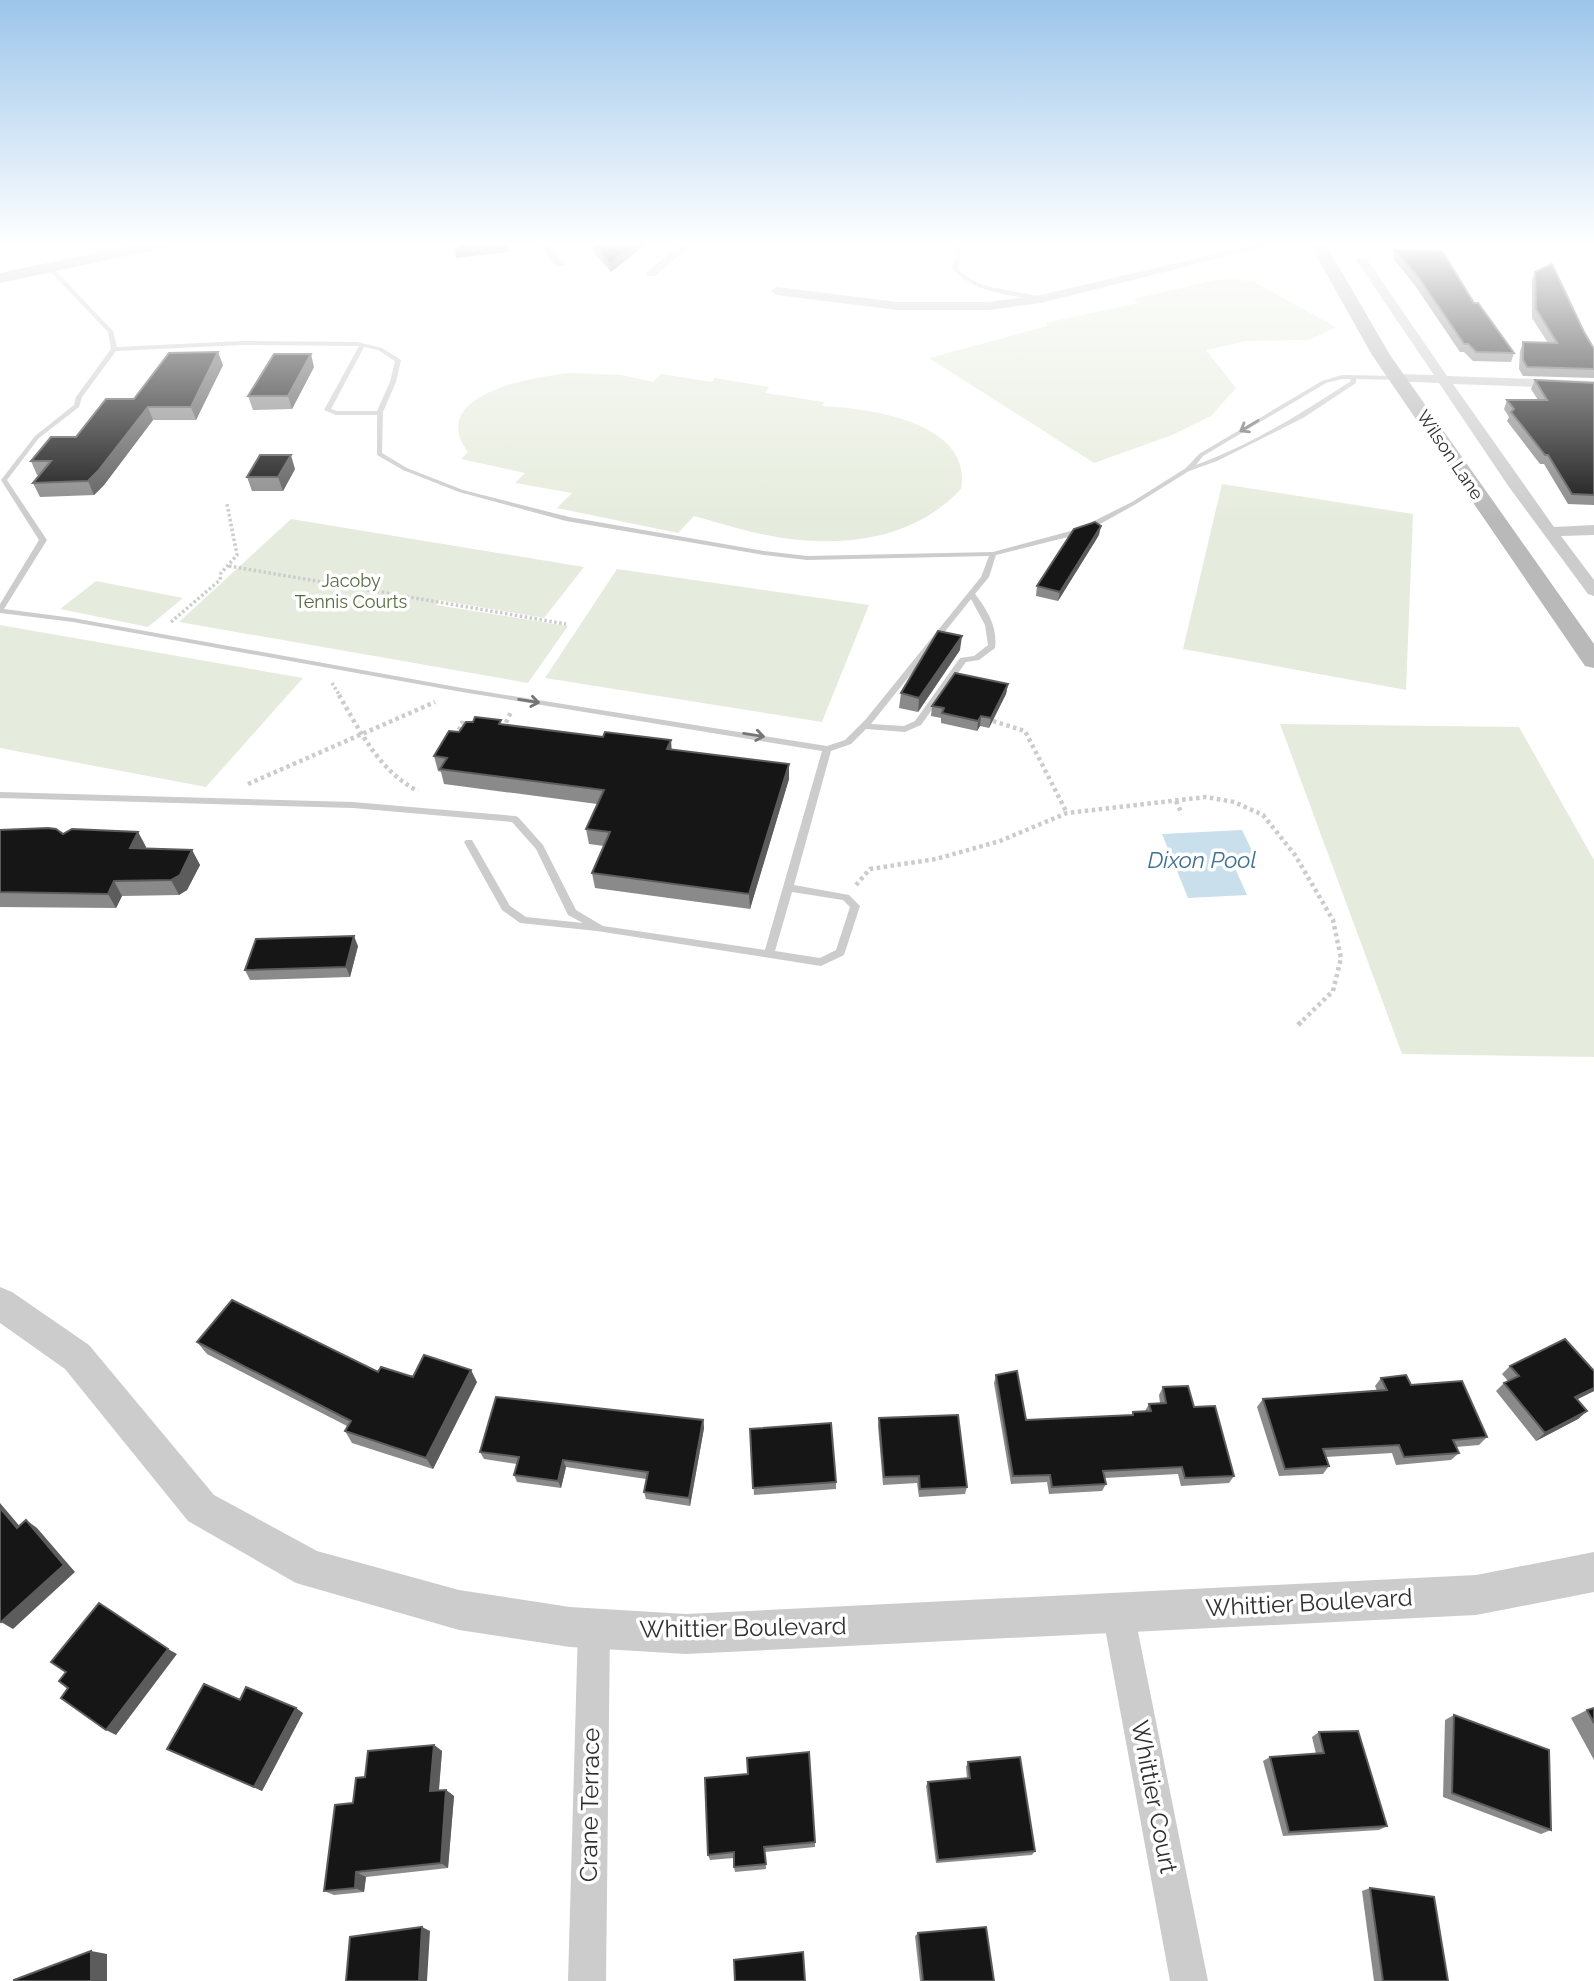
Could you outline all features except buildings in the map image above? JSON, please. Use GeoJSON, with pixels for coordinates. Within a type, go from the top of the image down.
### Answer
{"type":"FeatureCollection","features":[{"type":"Feature","properties":{"kind":"main road","name":"Wilson Lane"},"geometry":{"type":"LineString","coordinates":[[1369,334],[1504,535],[1594,661]]}},
{"type":"Feature","properties":{"kind":"street","name":"Wilson Lane"},"geometry":{"type":"LineString","coordinates":[[1413,334],[1594,591]]}},
{"type":"Feature","properties":{"kind":"street"},"geometry":{"type":"LineString","coordinates":[[1399,378],[1594,385]]}},
{"type":"Feature","properties":{"kind":"street"},"geometry":{"type":"LineString","coordinates":[[1550,531],[1594,530]]}},
{"type":"Feature","properties":{"kind":"street","name":"Whittier Boulevard"},"geometry":{"type":"LineString","coordinates":[[0,1303],[77,1357],[201,1508],[310,1569],[459,1610],[594,1628],[686,1634],[1476,1595],[1594,1572]]}},
{"type":"Feature","properties":{"kind":"street","name":"Whittier Court"},"geometry":{"type":"LineString","coordinates":[[1118,1612],[1189,1981]]}},
{"type":"Feature","properties":{"kind":"street","name":"Crane Terrace"},"geometry":{"type":"LineString","coordinates":[[587,1981],[594,1628]]}},
{"type":"Feature","properties":{"kind":"lane"},"geometry":{"type":"LineString","coordinates":[[111,334],[114,349],[79,397],[77,406],[37,438],[4,480],[43,540],[0,610],[73,620],[462,690],[827,749],[848,742],[864,726],[972,595],[985,577],[993,554]]}},
{"type":"Feature","properties":{"kind":"lane"},"geometry":{"type":"LineString","coordinates":[[114,349],[242,343],[362,345],[380,349],[398,360],[393,382],[380,413],[379,454],[405,469],[461,491],[569,519],[807,558],[993,554],[1082,531],[1187,470],[1215,460],[1301,417],[1354,382],[1353,377]]}},
{"type":"Feature","properties":{"kind":"lane"},"geometry":{"type":"LineString","coordinates":[[362,345],[327,410],[336,413],[380,413]]}},
{"type":"Feature","properties":{"kind":"lane"},"geometry":{"type":"LineString","coordinates":[[1187,470],[1200,455],[1324,382],[1342,377],[1399,378]]}},
{"type":"Feature","properties":{"kind":"lane"},"geometry":{"type":"LineString","coordinates":[[1293,399],[1317,407]]}},
{"type":"Feature","properties":{"kind":"lane"},"geometry":{"type":"LineString","coordinates":[[1277,409],[1301,417]]}},
{"type":"Feature","properties":{"kind":"lane"},"geometry":{"type":"LineString","coordinates":[[864,726],[905,729],[918,723],[962,660],[976,658],[992,646],[992,635],[985,611],[972,595]]}},
{"type":"Feature","properties":{"kind":"lane"},"geometry":{"type":"LineString","coordinates":[[769,954],[790,888],[827,749]]}},
{"type":"Feature","properties":{"kind":"lane"},"geometry":{"type":"LineString","coordinates":[[0,795],[353,805],[515,819],[540,847],[572,912],[601,929]]}},
{"type":"Feature","properties":{"kind":"lane"},"geometry":{"type":"LineString","coordinates":[[469,842],[506,908],[524,919],[821,962],[840,952],[855,906],[846,897],[790,888]]}},
{"type":"Feature","properties":{"kind":"path"},"geometry":{"type":"LineString","coordinates":[[165,628],[220,580],[221,573],[237,555],[227,503]]}},
{"type":"Feature","properties":{"kind":"path"},"geometry":{"type":"LineString","coordinates":[[229,566],[566,624]]}},
{"type":"Feature","properties":{"kind":"path"},"geometry":{"type":"LineString","coordinates":[[320,665],[388,772],[407,787],[426,794]]}},
{"type":"Feature","properties":{"kind":"path"},"geometry":{"type":"LineString","coordinates":[[209,802],[462,690]]}},
{"type":"Feature","properties":{"kind":"path"},"geometry":{"type":"LineString","coordinates":[[512,712],[502,730],[515,731]]}},
{"type":"Feature","properties":{"kind":"path"},"geometry":{"type":"LineString","coordinates":[[993,721],[1025,731],[1067,813]]}},
{"type":"Feature","properties":{"kind":"path"},"geometry":{"type":"LineString","coordinates":[[458,730],[462,723],[475,725]]}},
{"type":"Feature","properties":{"kind":"path"},"geometry":{"type":"LineString","coordinates":[[846,897],[870,869],[936,859],[1000,841],[1067,813],[1206,797],[1234,802],[1263,816],[1295,855],[1333,920],[1341,958],[1333,991],[1298,1025]]}},
{"type":"Feature","properties":{"kind":"path"},"geometry":{"type":"LineString","coordinates":[[1176,801],[1182,814]]}},
{"type":"Feature","properties":{"kind":"green space"},"geometry":{"type":"Polygon","coordinates":[[[1017,334],[1321,334],[1309,340],[1246,341],[1206,350],[1236,388],[1211,416],[1172,435],[1094,463],[929,358],[1017,334]]]}},
{"type":"Feature","properties":{"kind":"green space"},"geometry":{"type":"Polygon","coordinates":[[[572,373],[621,375],[653,382],[661,374],[712,382],[715,378],[769,387],[765,393],[824,402],[822,406],[890,415],[935,434],[951,448],[961,466],[961,489],[938,509],[913,524],[886,534],[857,539],[798,540],[769,536],[694,516],[678,533],[557,508],[572,493],[515,483],[525,473],[461,459],[468,452],[459,432],[461,416],[472,402],[511,384],[572,373]]]}},
{"type":"Feature","properties":{"kind":"green space"},"geometry":{"type":"Polygon","coordinates":[[[1222,484],[1413,514],[1406,690],[1183,649],[1222,484]]]}},
{"type":"Feature","properties":{"kind":"green space","name":"Jacoby Tennis Courts"},"geometry":{"type":"Polygon","coordinates":[[[291,519],[584,567],[544,618],[439,600],[436,605],[568,626],[528,683],[179,622],[291,519]]]}},
{"type":"Feature","properties":{"kind":"green space"},"geometry":{"type":"Polygon","coordinates":[[[617,569],[869,605],[822,722],[545,678],[617,569]]]}},
{"type":"Feature","properties":{"kind":"green space"},"geometry":{"type":"Polygon","coordinates":[[[96,581],[183,598],[148,627],[60,609],[96,581]]]}},
{"type":"Feature","properties":{"kind":"green space"},"geometry":{"type":"Polygon","coordinates":[[[0,625],[303,678],[206,787],[0,748],[0,625]]]}},
{"type":"Feature","properties":{"kind":"green space"},"geometry":{"type":"Polygon","coordinates":[[[1280,724],[1519,727],[1594,860],[1594,1057],[1402,1054],[1280,724]]]}},
{"type":"Feature","properties":{"kind":"water","name":"Dixon Pool"},"geometry":{"type":"Polygon","coordinates":[[[1242,830],[1255,857],[1231,859],[1247,895],[1188,898],[1162,834],[1242,830]]]}}]}
